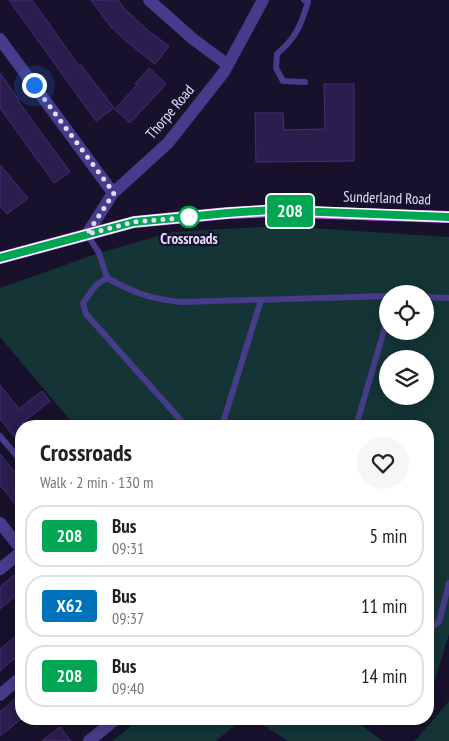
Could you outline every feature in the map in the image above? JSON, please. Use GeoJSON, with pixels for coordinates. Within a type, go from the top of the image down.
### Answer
{"type":"FeatureCollection","features":[{"type":"Feature","properties":{"kind":"main road","name":"Sunderland Road"},"geometry":{"type":"LineString","coordinates":[[0,258],[134,222],[271,210],[449,217]]}},
{"type":"Feature","properties":{"kind":"street"},"geometry":{"type":"LineString","coordinates":[[149,0],[193,39],[228,65]]}},
{"type":"Feature","properties":{"kind":"street","name":"Thorpe Road"},"geometry":{"type":"LineString","coordinates":[[87,234],[114,193],[168,143],[228,65],[263,0]]}},
{"type":"Feature","properties":{"kind":"street"},"geometry":{"type":"LineString","coordinates":[[0,39],[114,193]]}},
{"type":"Feature","properties":{"kind":"street"},"geometry":{"type":"LineString","coordinates":[[0,523],[15,543]]}},
{"type":"Feature","properties":{"kind":"street"},"geometry":{"type":"LineString","coordinates":[[0,569],[15,556]]}},
{"type":"Feature","properties":{"kind":"street"},"geometry":{"type":"LineString","coordinates":[[0,694],[15,682]]}},
{"type":"Feature","properties":{"kind":"street"},"geometry":{"type":"LineString","coordinates":[[89,741],[109,725]]}},
{"type":"Feature","properties":{"kind":"lane"},"geometry":{"type":"LineString","coordinates":[[304,0],[308,2],[300,28],[289,44],[277,54],[276,68],[283,81],[305,82]]}},
{"type":"Feature","properties":{"kind":"lane"},"geometry":{"type":"LineString","coordinates":[[87,234],[99,253],[107,278],[133,292],[156,300],[181,302],[379,296]]}},
{"type":"Feature","properties":{"kind":"lane"},"geometry":{"type":"LineString","coordinates":[[107,278],[96,285],[83,303],[86,314],[181,420]]}},
{"type":"Feature","properties":{"kind":"lane"},"geometry":{"type":"LineString","coordinates":[[434,297],[449,298]]}},
{"type":"Feature","properties":{"kind":"lane"},"geometry":{"type":"LineString","coordinates":[[224,420],[261,300]]}},
{"type":"Feature","properties":{"kind":"lane"},"geometry":{"type":"LineString","coordinates":[[358,420],[381,340]]}},
{"type":"Feature","properties":{"kind":"lane"},"geometry":{"type":"LineString","coordinates":[[0,436],[15,454]]}},
{"type":"Feature","properties":{"kind":"lane"},"geometry":{"type":"LineString","coordinates":[[434,626],[439,622],[449,584]]}},
{"type":"Feature","properties":{"kind":"green space"},"geometry":{"type":"Polygon","coordinates":[[[279,226],[449,237],[449,634],[434,683],[434,420],[70,420],[0,337],[0,288],[99,253],[172,232],[279,226]]]}},
{"type":"Feature","properties":{"kind":"green space"},"geometry":{"type":"Polygon","coordinates":[[[449,701],[449,741],[415,741],[429,725],[434,725],[434,719],[449,701]]]}},
{"type":"Feature","properties":{"kind":"green space"},"geometry":{"type":"Polygon","coordinates":[[[132,725],[235,725],[216,741],[112,741],[132,725]]]}},
{"type":"Feature","properties":{"kind":"green space"},"geometry":{"type":"Polygon","coordinates":[[[263,725],[361,725],[383,741],[288,741],[263,725]]]}},
{"type":"Feature","properties":{"kind":"building"},"geometry":{"type":"Polygon","coordinates":[[[9,0],[32,0],[79,66],[81,65],[114,108],[96,121],[9,0]]]}},
{"type":"Feature","properties":{"kind":"building"},"geometry":{"type":"Polygon","coordinates":[[[91,0],[118,0],[146,29],[169,46],[155,64],[111,27],[91,0]]]}},
{"type":"Feature","properties":{"kind":"building"},"geometry":{"type":"Polygon","coordinates":[[[149,68],[166,84],[130,123],[115,109],[137,85],[135,84],[149,68]]]}},
{"type":"Feature","properties":{"kind":"building"},"geometry":{"type":"Polygon","coordinates":[[[0,73],[70,172],[54,183],[0,108],[0,73]]]}},
{"type":"Feature","properties":{"kind":"building"},"geometry":{"type":"Polygon","coordinates":[[[324,84],[354,84],[354,161],[256,162],[255,113],[283,113],[284,130],[325,129],[324,84]]]}},
{"type":"Feature","properties":{"kind":"building"},"geometry":{"type":"Polygon","coordinates":[[[0,165],[28,198],[7,214],[0,206],[0,165]]]}},
{"type":"Feature","properties":{"kind":"building"},"geometry":{"type":"Polygon","coordinates":[[[0,385],[19,409],[42,391],[50,401],[26,420],[15,420],[15,438],[0,419],[0,385]]]}},
{"type":"Feature","properties":{"kind":"building"},"geometry":{"type":"Polygon","coordinates":[[[0,454],[15,473],[15,504],[0,485],[0,454]]]}},
{"type":"Feature","properties":{"kind":"building"},"geometry":{"type":"Polygon","coordinates":[[[14,575],[15,596],[0,609],[0,587],[14,575]]]}},
{"type":"Feature","properties":{"kind":"building"},"geometry":{"type":"Polygon","coordinates":[[[15,637],[15,658],[0,671],[0,649],[15,637]]]}},
{"type":"Feature","properties":{"kind":"building"},"geometry":{"type":"Polygon","coordinates":[[[15,699],[15,724],[0,736],[0,712],[15,699]]]}},
{"type":"Feature","properties":{"kind":"building"},"geometry":{"type":"Polygon","coordinates":[[[60,727],[71,741],[42,741],[60,727]]]}},
{"type":"Feature","properties":{"kind":"bus line","name":"208"},"geometry":{"type":"LineString","coordinates":[[0,258],[134,222],[228,213],[271,210],[449,217]]}},
{"type":"Feature","properties":{"kind":"place","name":"Crossroads"},"geometry":{"type":"Point","coordinates":[189,217]}},
{"type":"Feature","properties":{"kind":"route"},"geometry":{"type":"LineString","coordinates":[[34,85],[114,193],[87,234],[134,222],[191,217],[189,217]]}}]}
